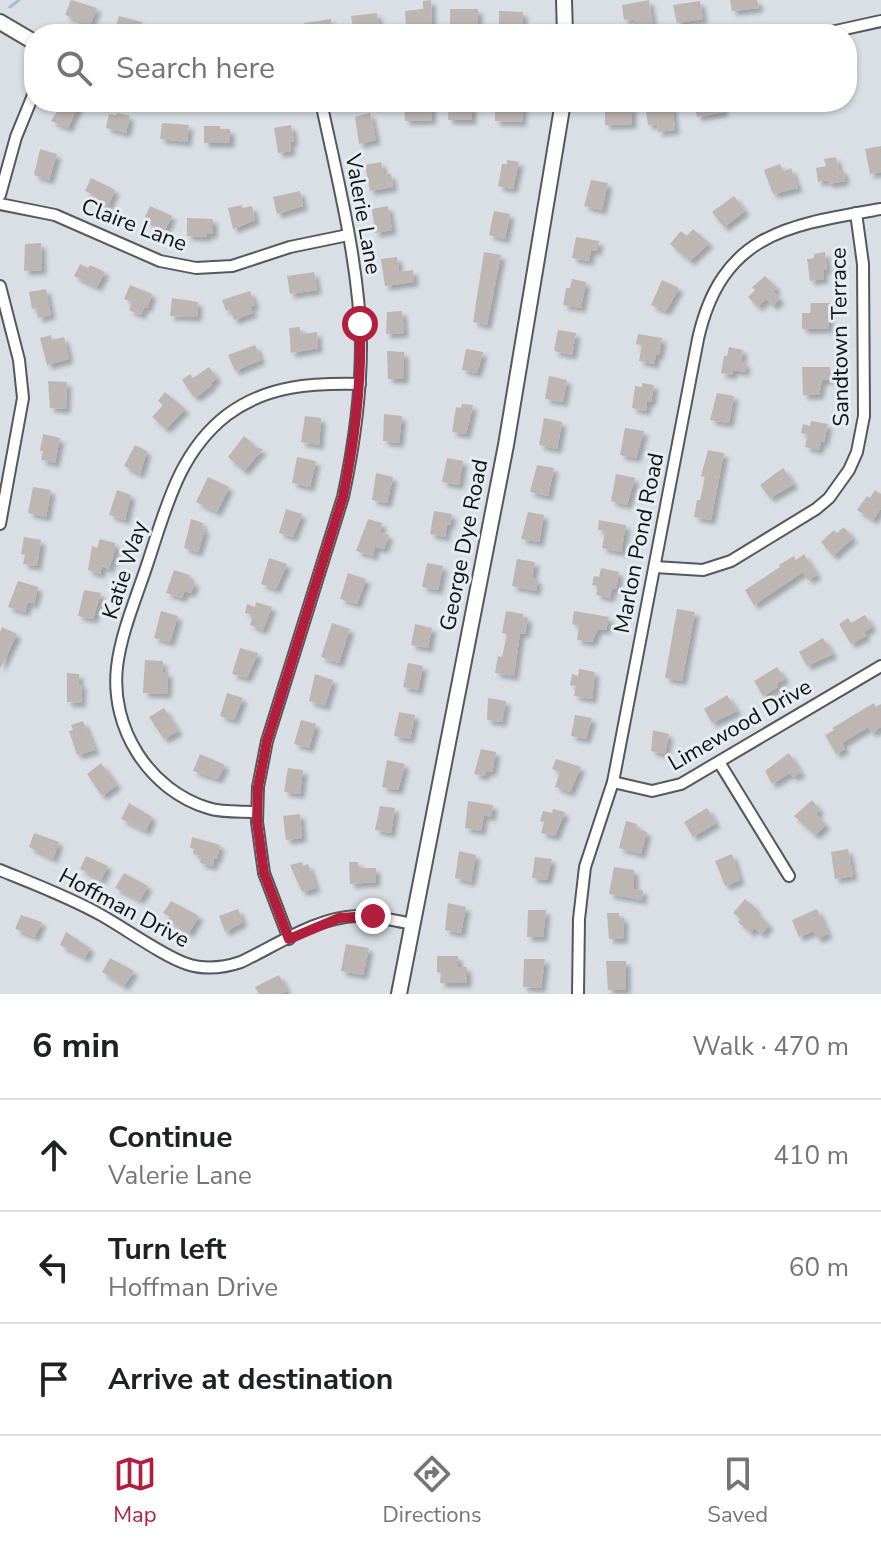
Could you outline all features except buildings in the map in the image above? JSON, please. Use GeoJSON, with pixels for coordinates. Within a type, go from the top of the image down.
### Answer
{"type":"FeatureCollection","features":[{"type":"Feature","properties":{"kind":"street"},"geometry":{"type":"LineString","coordinates":[[564,0],[565,24]]}},
{"type":"Feature","properties":{"kind":"street"},"geometry":{"type":"LineString","coordinates":[[857,26],[881,21]]}},
{"type":"Feature","properties":{"kind":"street"},"geometry":{"type":"LineString","coordinates":[[0,22],[24,36]]}},
{"type":"Feature","properties":{"kind":"street"},"geometry":{"type":"LineString","coordinates":[[0,195],[26,112]]}},
{"type":"Feature","properties":{"kind":"street","name":"Valerie Lane"},"geometry":{"type":"LineString","coordinates":[[289,939],[264,873],[256,812],[258,787],[267,741],[343,497],[354,443],[360,384],[360,324],[348,235],[323,112]]}},
{"type":"Feature","properties":{"kind":"street","name":"George Dye Road"},"geometry":{"type":"LineString","coordinates":[[399,994],[506,445],[561,112]]}},
{"type":"Feature","properties":{"kind":"street","name":"Claire Lane"},"geometry":{"type":"LineString","coordinates":[[0,204],[55,215],[160,261],[196,268],[232,266],[290,247],[348,235]]}},
{"type":"Feature","properties":{"kind":"street","name":"Marlon Pond Road"},"geometry":{"type":"LineString","coordinates":[[578,994],[579,919],[585,867],[613,782],[705,312],[716,288],[737,261],[769,236],[803,222],[881,209]]}},
{"type":"Feature","properties":{"kind":"street","name":"Sandtown Terrace"},"geometry":{"type":"LineString","coordinates":[[655,567],[703,570],[731,561],[816,509],[829,498],[849,470],[857,452],[864,416],[863,264],[856,213]]}},
{"type":"Feature","properties":{"kind":"street"},"geometry":{"type":"LineString","coordinates":[[0,286],[19,360],[23,398],[0,524]]}},
{"type":"Feature","properties":{"kind":"street","name":"Katie Way"},"geometry":{"type":"LineString","coordinates":[[256,812],[212,809],[195,803],[178,795],[150,771],[129,740],[118,705],[116,685],[120,648],[174,483],[196,446],[211,429],[240,406],[280,389],[319,383],[360,384]]}},
{"type":"Feature","properties":{"kind":"street","name":"Limewood Drive"},"geometry":{"type":"LineString","coordinates":[[613,782],[638,790],[667,789],[681,784],[881,666]]}},
{"type":"Feature","properties":{"kind":"street"},"geometry":{"type":"LineString","coordinates":[[719,762],[789,876]]}},
{"type":"Feature","properties":{"kind":"street","name":"Hoffman Drive"},"geometry":{"type":"LineString","coordinates":[[0,870],[97,913],[187,964],[214,968],[229,966],[323,923],[356,916],[413,924]]}},
{"type":"Feature","properties":{"kind":"waterway"},"geometry":{"type":"LineString","coordinates":[[10,7],[19,0]]}},
{"type":"Feature","properties":{"kind":"route"},"geometry":{"type":"LineString","coordinates":[[360,324],[360,384],[352,457],[343,497],[267,741],[258,787],[257,822],[264,873],[289,939],[339,918],[373,916]]}}]}
